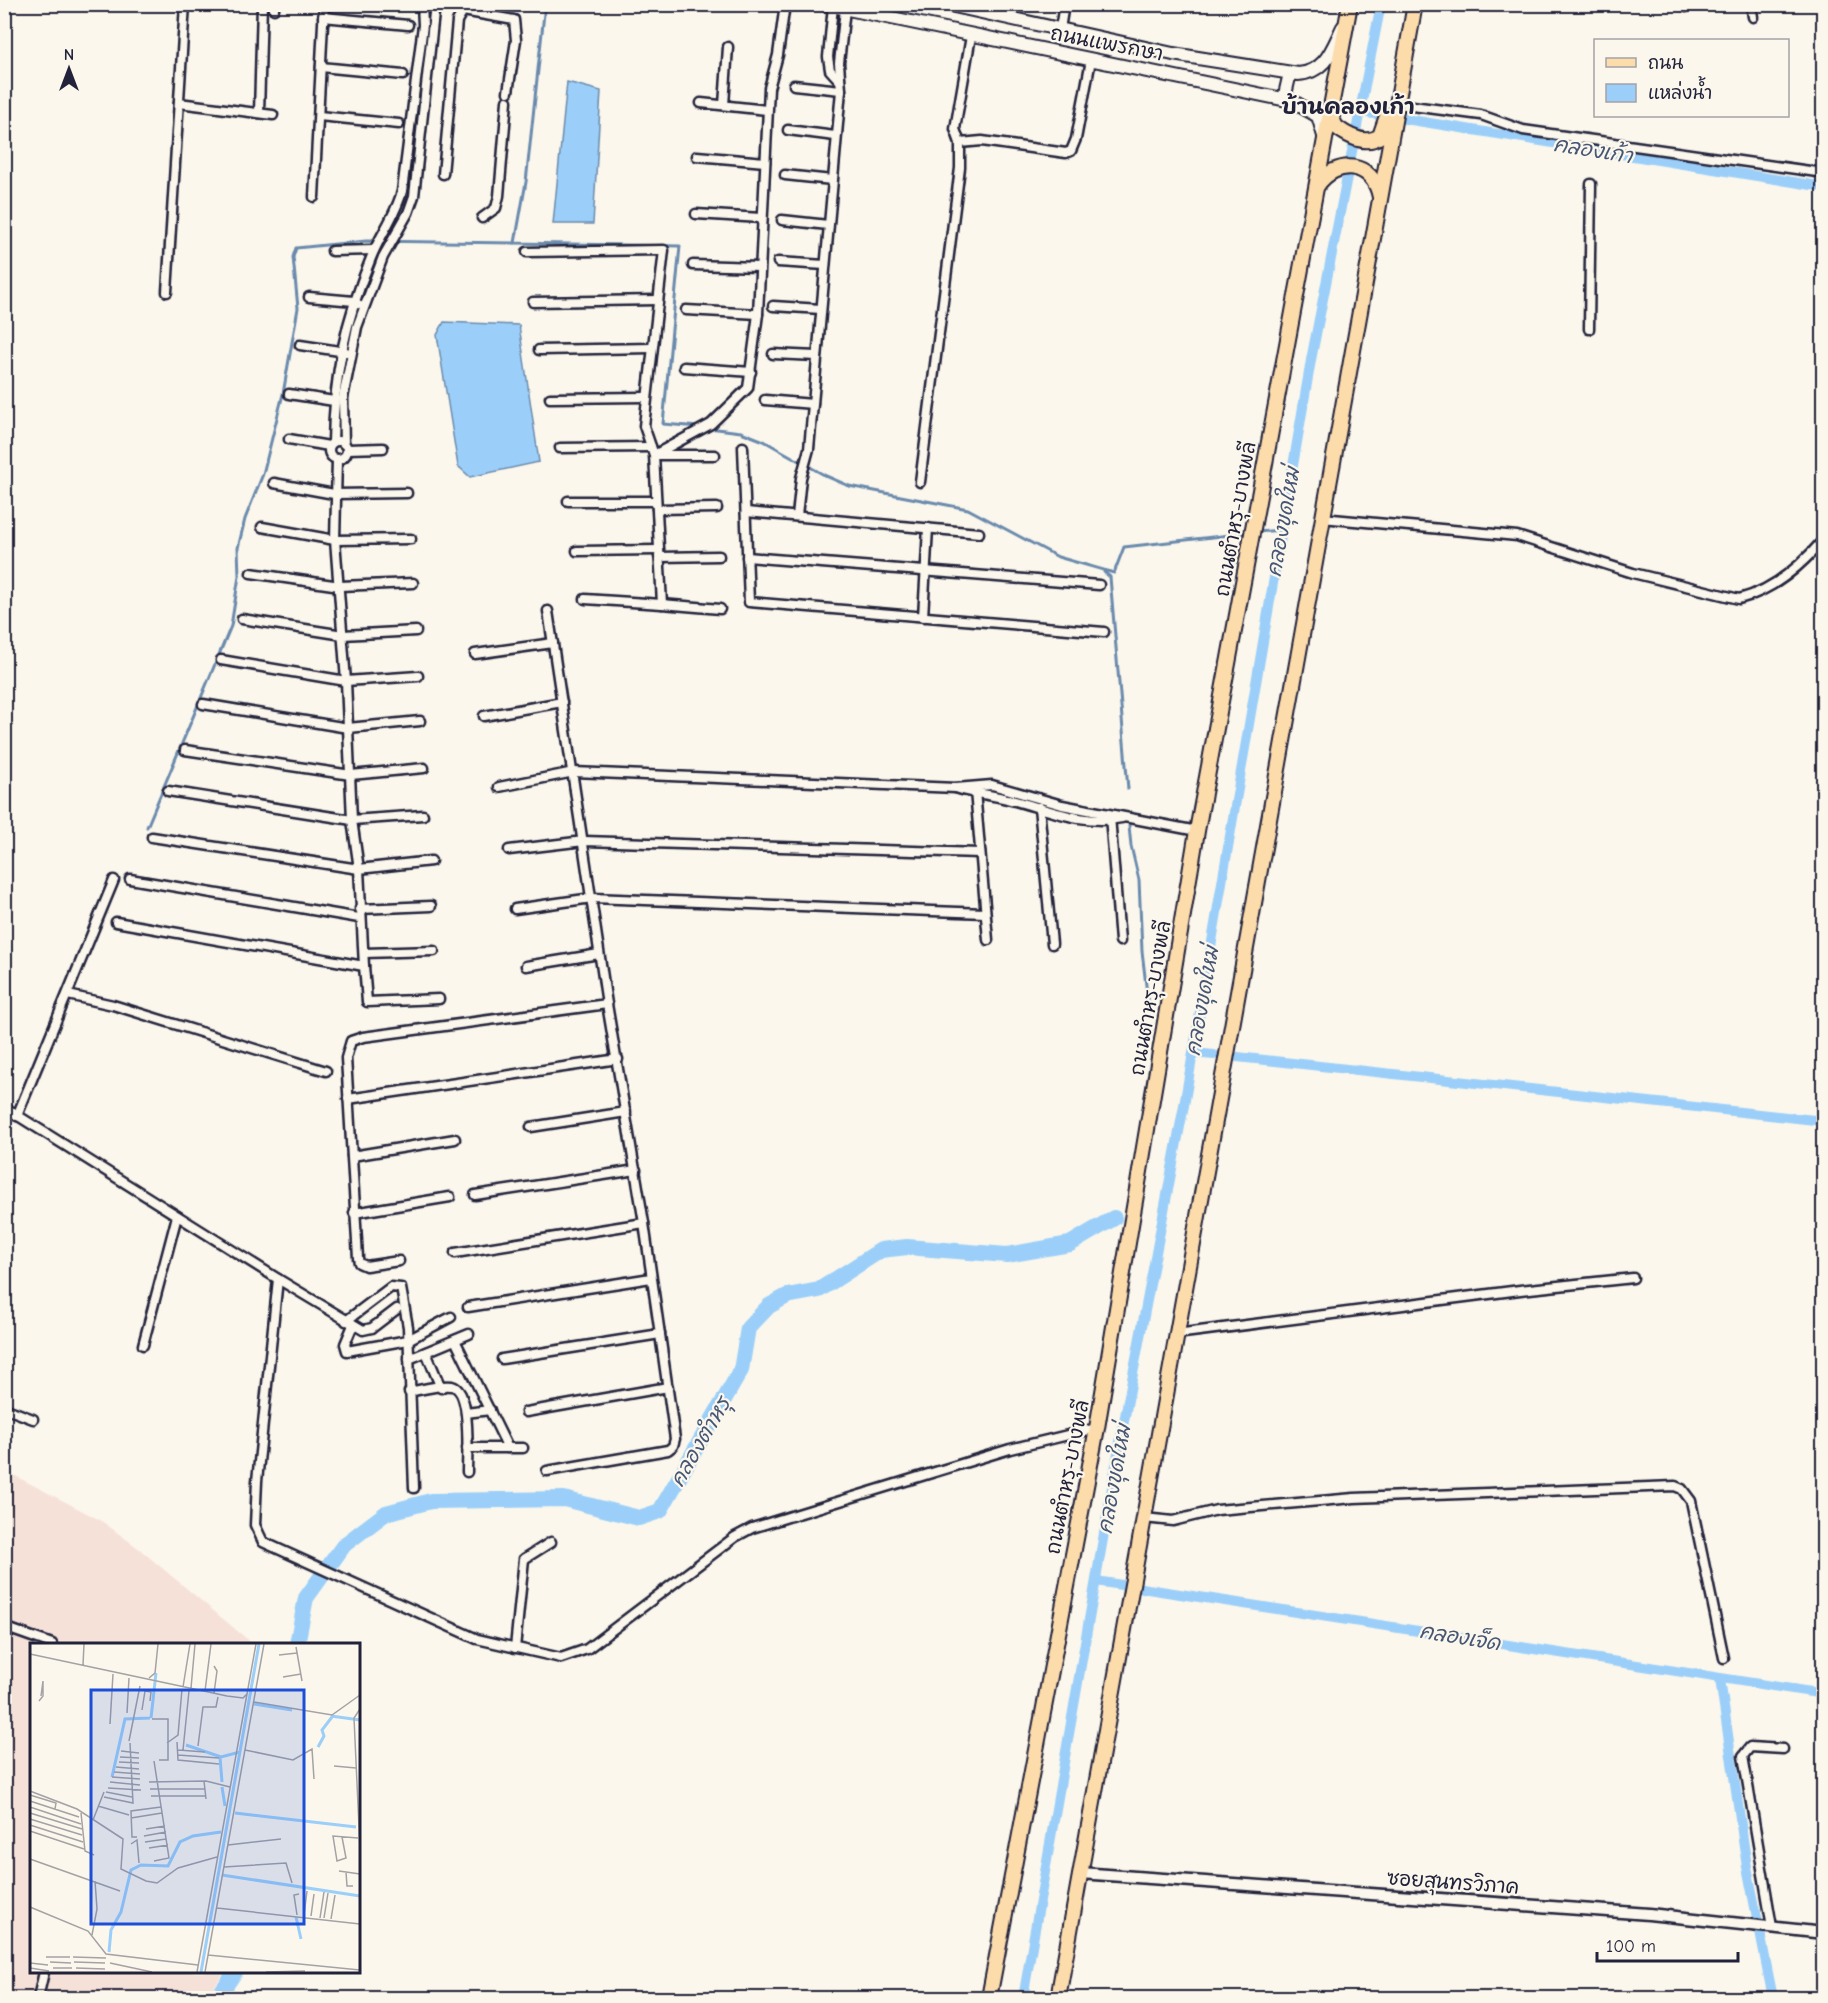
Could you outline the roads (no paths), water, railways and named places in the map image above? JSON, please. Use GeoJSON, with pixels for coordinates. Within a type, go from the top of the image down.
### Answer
{"type":"FeatureCollection","features":[{"type":"Feature","properties":{"kind":"main road","name":"ถนนแพรกษา"},"geometry":{"type":"LineString","coordinates":[[945,4],[980,8],[1060,30],[1173,54],[1290,73],[1306,73],[1322,66],[1350,8]]}},
{"type":"Feature","properties":{"kind":"main road"},"geometry":{"type":"LineString","coordinates":[[1058,1998],[1380,199],[1389,128],[1414,4]]}},
{"type":"Feature","properties":{"kind":"main road","name":"ถนนแพรกษา"},"geometry":{"type":"LineString","coordinates":[[834,7],[1284,99],[1304,105],[1318,116],[1324,140]]}},
{"type":"Feature","properties":{"kind":"main road"},"geometry":{"type":"LineString","coordinates":[[1350,8],[1332,116],[1338,129],[1353,137],[1372,140],[1389,128]]}},
{"type":"Feature","properties":{"kind":"main road","name":"ถนนตำหรุ-บางพลี"},"geometry":{"type":"LineString","coordinates":[[989,1998],[1096,1428],[1197,831],[1350,8]]}},
{"type":"Feature","properties":{"kind":"main road"},"geometry":{"type":"LineString","coordinates":[[1284,99],[1290,73]]}},
{"type":"Feature","properties":{"kind":"main road"},"geometry":{"type":"LineString","coordinates":[[1316,188],[1330,171],[1349,167],[1366,174],[1378,188],[1380,199]]}},
{"type":"Feature","properties":{"kind":"street"},"geometry":{"type":"LineString","coordinates":[[167,292],[185,4]]}},
{"type":"Feature","properties":{"kind":"street"},"geometry":{"type":"LineString","coordinates":[[259,113],[262,4]]}},
{"type":"Feature","properties":{"kind":"street"},"geometry":{"type":"LineString","coordinates":[[314,196],[324,4]]}},
{"type":"Feature","properties":{"kind":"street"},"geometry":{"type":"LineString","coordinates":[[337,460],[330,455],[340,351],[354,301],[375,249],[399,206],[423,25],[422,4]]}},
{"type":"Feature","properties":{"kind":"street"},"geometry":{"type":"LineString","coordinates":[[337,460],[345,457],[343,398],[364,308],[388,248],[411,204],[417,179],[435,4]]}},
{"type":"Feature","properties":{"kind":"street"},"geometry":{"type":"LineString","coordinates":[[492,15],[494,4]]}},
{"type":"Feature","properties":{"kind":"street"},"geometry":{"type":"LineString","coordinates":[[653,451],[688,438],[711,424],[748,388],[758,314],[768,88],[778,54],[785,4]]}},
{"type":"Feature","properties":{"kind":"street"},"geometry":{"type":"LineString","coordinates":[[1060,30],[1064,4]]}},
{"type":"Feature","properties":{"kind":"street"},"geometry":{"type":"LineString","coordinates":[[1751,4],[1753,17]]}},
{"type":"Feature","properties":{"kind":"street"},"geometry":{"type":"LineString","coordinates":[[796,516],[801,478],[809,449],[841,86],[834,7]]}},
{"type":"Feature","properties":{"kind":"street"},"geometry":{"type":"LineString","coordinates":[[443,174],[459,14],[468,11],[514,20],[516,26],[507,97],[499,196],[496,208],[482,218]]}},
{"type":"Feature","properties":{"kind":"street"},"geometry":{"type":"LineString","coordinates":[[323,17],[408,25]]}},
{"type":"Feature","properties":{"kind":"street"},"geometry":{"type":"LineString","coordinates":[[423,25],[434,26]]}},
{"type":"Feature","properties":{"kind":"street"},"geometry":{"type":"LineString","coordinates":[[920,482],[960,168],[960,143],[955,129],[970,36]]}},
{"type":"Feature","properties":{"kind":"street"},"geometry":{"type":"LineString","coordinates":[[724,105],[728,47]]}},
{"type":"Feature","properties":{"kind":"street"},"geometry":{"type":"LineString","coordinates":[[960,143],[982,141],[1066,153],[1071,151],[1076,140],[1091,60]]}},
{"type":"Feature","properties":{"kind":"street"},"geometry":{"type":"LineString","coordinates":[[321,67],[404,75]]}},
{"type":"Feature","properties":{"kind":"street"},"geometry":{"type":"LineString","coordinates":[[416,76],[427,78]]}},
{"type":"Feature","properties":{"kind":"street"},"geometry":{"type":"LineString","coordinates":[[794,85],[841,86]]}},
{"type":"Feature","properties":{"kind":"street"},"geometry":{"type":"LineString","coordinates":[[179,103],[273,115]]}},
{"type":"Feature","properties":{"kind":"street"},"geometry":{"type":"LineString","coordinates":[[701,103],[767,110]]}},
{"type":"Feature","properties":{"kind":"street"},"geometry":{"type":"LineString","coordinates":[[1394,107],[1481,115],[1523,130],[1824,173]]}},
{"type":"Feature","properties":{"kind":"street"},"geometry":{"type":"LineString","coordinates":[[319,116],[399,124]]}},
{"type":"Feature","properties":{"kind":"street"},"geometry":{"type":"LineString","coordinates":[[410,130],[422,131]]}},
{"type":"Feature","properties":{"kind":"street"},"geometry":{"type":"LineString","coordinates":[[788,130],[835,136]]}},
{"type":"Feature","properties":{"kind":"street"},"geometry":{"type":"LineString","coordinates":[[697,156],[765,162]]}},
{"type":"Feature","properties":{"kind":"street"},"geometry":{"type":"LineString","coordinates":[[785,176],[832,180]]}},
{"type":"Feature","properties":{"kind":"street"},"geometry":{"type":"LineString","coordinates":[[404,177],[417,179]]}},
{"type":"Feature","properties":{"kind":"street"},"geometry":{"type":"LineString","coordinates":[[1589,329],[1591,184]]}},
{"type":"Feature","properties":{"kind":"street"},"geometry":{"type":"LineString","coordinates":[[696,214],[762,218]]}},
{"type":"Feature","properties":{"kind":"street"},"geometry":{"type":"LineString","coordinates":[[782,220],[828,225]]}},
{"type":"Feature","properties":{"kind":"street"},"geometry":{"type":"LineString","coordinates":[[332,251],[375,249]]}},
{"type":"Feature","properties":{"kind":"street"},"geometry":{"type":"LineString","coordinates":[[526,252],[664,250],[644,426],[653,451],[662,604]]}},
{"type":"Feature","properties":{"kind":"street"},"geometry":{"type":"LineString","coordinates":[[778,262],[825,265]]}},
{"type":"Feature","properties":{"kind":"street"},"geometry":{"type":"LineString","coordinates":[[693,265],[759,267]]}},
{"type":"Feature","properties":{"kind":"street"},"geometry":{"type":"LineString","coordinates":[[309,297],[354,301],[364,308]]}},
{"type":"Feature","properties":{"kind":"street"},"geometry":{"type":"LineString","coordinates":[[533,302],[658,300]]}},
{"type":"Feature","properties":{"kind":"street"},"geometry":{"type":"LineString","coordinates":[[773,306],[821,309]]}},
{"type":"Feature","properties":{"kind":"street"},"geometry":{"type":"LineString","coordinates":[[686,310],[758,314]]}},
{"type":"Feature","properties":{"kind":"street"},"geometry":{"type":"LineString","coordinates":[[300,345],[352,352]]}},
{"type":"Feature","properties":{"kind":"street"},"geometry":{"type":"LineString","coordinates":[[539,350],[652,348]]}},
{"type":"Feature","properties":{"kind":"street"},"geometry":{"type":"LineString","coordinates":[[773,354],[817,356]]}},
{"type":"Feature","properties":{"kind":"street"},"geometry":{"type":"LineString","coordinates":[[684,367],[751,372]]}},
{"type":"Feature","properties":{"kind":"street"},"geometry":{"type":"LineString","coordinates":[[289,394],[334,401]]}},
{"type":"Feature","properties":{"kind":"street"},"geometry":{"type":"LineString","coordinates":[[550,398],[646,398]]}},
{"type":"Feature","properties":{"kind":"street"},"geometry":{"type":"LineString","coordinates":[[765,400],[813,404]]}},
{"type":"Feature","properties":{"kind":"street"},"geometry":{"type":"LineString","coordinates":[[290,439],[383,448]]}},
{"type":"Feature","properties":{"kind":"street"},"geometry":{"type":"LineString","coordinates":[[560,447],[715,455]]}},
{"type":"Feature","properties":{"kind":"street"},"geometry":{"type":"LineString","coordinates":[[743,447],[749,602],[1104,632]]}},
{"type":"Feature","properties":{"kind":"street"},"geometry":{"type":"LineString","coordinates":[[337,460],[334,494],[335,540],[346,681],[352,820],[359,869],[359,913],[367,1002],[440,999]]}},
{"type":"Feature","properties":{"kind":"street"},"geometry":{"type":"LineString","coordinates":[[274,483],[334,494],[407,493]]}},
{"type":"Feature","properties":{"kind":"street"},"geometry":{"type":"LineString","coordinates":[[568,501],[717,508]]}},
{"type":"Feature","properties":{"kind":"street"},"geometry":{"type":"LineString","coordinates":[[746,512],[979,533]]}},
{"type":"Feature","properties":{"kind":"street"},"geometry":{"type":"LineString","coordinates":[[1322,518],[1516,536],[1633,573],[1739,599],[1752,596],[1781,580],[1802,564],[1824,539]]}},
{"type":"Feature","properties":{"kind":"street"},"geometry":{"type":"LineString","coordinates":[[262,527],[335,540],[411,539]]}},
{"type":"Feature","properties":{"kind":"street"},"geometry":{"type":"LineString","coordinates":[[923,617],[928,528]]}},
{"type":"Feature","properties":{"kind":"street"},"geometry":{"type":"LineString","coordinates":[[577,551],[719,556]]}},
{"type":"Feature","properties":{"kind":"street"},"geometry":{"type":"LineString","coordinates":[[747,557],[1100,585]]}},
{"type":"Feature","properties":{"kind":"street"},"geometry":{"type":"LineString","coordinates":[[251,573],[340,586],[412,583]]}},
{"type":"Feature","properties":{"kind":"street"},"geometry":{"type":"LineString","coordinates":[[585,599],[720,609]]}},
{"type":"Feature","properties":{"kind":"street"},"geometry":{"type":"LineString","coordinates":[[547,1471],[668,1450],[673,1446],[675,1439],[636,1170],[599,954],[574,772],[548,611]]}},
{"type":"Feature","properties":{"kind":"street"},"geometry":{"type":"LineString","coordinates":[[242,619],[343,635],[417,632]]}},
{"type":"Feature","properties":{"kind":"street"},"geometry":{"type":"LineString","coordinates":[[475,654],[553,643]]}},
{"type":"Feature","properties":{"kind":"street"},"geometry":{"type":"LineString","coordinates":[[221,660],[346,681],[418,676]]}},
{"type":"Feature","properties":{"kind":"street"},"geometry":{"type":"LineString","coordinates":[[484,716],[562,702]]}},
{"type":"Feature","properties":{"kind":"street"},"geometry":{"type":"LineString","coordinates":[[203,704],[348,728],[420,721]]}},
{"type":"Feature","properties":{"kind":"street"},"geometry":{"type":"LineString","coordinates":[[185,750],[351,775],[424,768]]}},
{"type":"Feature","properties":{"kind":"street"},"geometry":{"type":"LineString","coordinates":[[499,786],[574,772],[956,788],[974,785],[1007,788],[1110,817]]}},
{"type":"Feature","properties":{"kind":"street"},"geometry":{"type":"LineString","coordinates":[[974,785],[988,940]]}},
{"type":"Feature","properties":{"kind":"street"},"geometry":{"type":"LineString","coordinates":[[956,788],[975,795],[1007,799],[1067,816],[1125,818],[1197,831]]}},
{"type":"Feature","properties":{"kind":"street"},"geometry":{"type":"LineString","coordinates":[[168,791],[352,820],[423,814]]}},
{"type":"Feature","properties":{"kind":"street"},"geometry":{"type":"LineString","coordinates":[[1039,798],[1052,944]]}},
{"type":"Feature","properties":{"kind":"street"},"geometry":{"type":"LineString","coordinates":[[1110,817],[1120,941]]}},
{"type":"Feature","properties":{"kind":"street"},"geometry":{"type":"LineString","coordinates":[[152,837],[359,869],[431,861]]}},
{"type":"Feature","properties":{"kind":"street"},"geometry":{"type":"LineString","coordinates":[[509,850],[584,842],[980,853]]}},
{"type":"Feature","properties":{"kind":"street"},"geometry":{"type":"LineString","coordinates":[[130,879],[359,913],[431,906]]}},
{"type":"Feature","properties":{"kind":"street"},"geometry":{"type":"LineString","coordinates":[[17,1116],[114,880]]}},
{"type":"Feature","properties":{"kind":"street"},"geometry":{"type":"LineString","coordinates":[[515,909],[592,898],[985,913]]}},
{"type":"Feature","properties":{"kind":"street"},"geometry":{"type":"LineString","coordinates":[[116,922],[364,966]]}},
{"type":"Feature","properties":{"kind":"street"},"geometry":{"type":"LineString","coordinates":[[364,953],[434,951]]}},
{"type":"Feature","properties":{"kind":"street"},"geometry":{"type":"LineString","coordinates":[[526,966],[599,954]]}},
{"type":"Feature","properties":{"kind":"street"},"geometry":{"type":"LineString","coordinates":[[68,995],[113,1005],[326,1071]]}},
{"type":"Feature","properties":{"kind":"street"},"geometry":{"type":"LineString","coordinates":[[399,1261],[366,1266],[359,1263],[348,1099],[347,1047],[351,1041],[363,1037],[607,1004]]}},
{"type":"Feature","properties":{"kind":"street"},"geometry":{"type":"LineString","coordinates":[[348,1099],[618,1059]]}},
{"type":"Feature","properties":{"kind":"street"},"geometry":{"type":"LineString","coordinates":[[4,1107],[350,1323],[367,1330],[397,1309]]}},
{"type":"Feature","properties":{"kind":"street"},"geometry":{"type":"LineString","coordinates":[[531,1127],[626,1112]]}},
{"type":"Feature","properties":{"kind":"street"},"geometry":{"type":"LineString","coordinates":[[352,1156],[455,1138]]}},
{"type":"Feature","properties":{"kind":"street"},"geometry":{"type":"LineString","coordinates":[[475,1196],[636,1170]]}},
{"type":"Feature","properties":{"kind":"street"},"geometry":{"type":"LineString","coordinates":[[354,1214],[450,1197]]}},
{"type":"Feature","properties":{"kind":"street"},"geometry":{"type":"LineString","coordinates":[[143,1345],[177,1216]]}},
{"type":"Feature","properties":{"kind":"street"},"geometry":{"type":"LineString","coordinates":[[455,1252],[644,1223]]}},
{"type":"Feature","properties":{"kind":"street"},"geometry":{"type":"LineString","coordinates":[[468,1307],[651,1278]]}},
{"type":"Feature","properties":{"kind":"street"},"geometry":{"type":"LineString","coordinates":[[1176,1334],[1632,1278]]}},
{"type":"Feature","properties":{"kind":"street"},"geometry":{"type":"LineString","coordinates":[[278,1279],[255,1525],[263,1542],[340,1579],[477,1639],[561,1658],[586,1649],[735,1537],[752,1528],[1010,1449],[1096,1428]]}},
{"type":"Feature","properties":{"kind":"street"},"geometry":{"type":"LineString","coordinates":[[414,1488],[408,1340],[405,1307],[399,1286],[391,1287],[350,1323],[345,1344],[347,1351],[408,1340],[451,1317]]}},
{"type":"Feature","properties":{"kind":"street"},"geometry":{"type":"LineString","coordinates":[[409,1359],[469,1334]]}},
{"type":"Feature","properties":{"kind":"street"},"geometry":{"type":"LineString","coordinates":[[502,1359],[660,1334]]}},
{"type":"Feature","properties":{"kind":"street"},"geometry":{"type":"LineString","coordinates":[[455,1340],[508,1448]]}},
{"type":"Feature","properties":{"kind":"street"},"geometry":{"type":"LineString","coordinates":[[426,1352],[441,1388]]}},
{"type":"Feature","properties":{"kind":"street"},"geometry":{"type":"LineString","coordinates":[[409,1392],[452,1386],[459,1390],[466,1413],[467,1472]]}},
{"type":"Feature","properties":{"kind":"street"},"geometry":{"type":"LineString","coordinates":[[526,1412],[668,1387]]}},
{"type":"Feature","properties":{"kind":"street"},"geometry":{"type":"LineString","coordinates":[[4,1408],[33,1419]]}},
{"type":"Feature","properties":{"kind":"street"},"geometry":{"type":"LineString","coordinates":[[466,1413],[490,1410]]}},
{"type":"Feature","properties":{"kind":"street"},"geometry":{"type":"LineString","coordinates":[[467,1448],[523,1448]]}},
{"type":"Feature","properties":{"kind":"street"},"geometry":{"type":"LineString","coordinates":[[1143,1518],[1173,1521],[1216,1510],[1354,1498],[1675,1486],[1682,1489],[1691,1502],[1724,1658]]}},
{"type":"Feature","properties":{"kind":"street"},"geometry":{"type":"LineString","coordinates":[[515,1648],[524,1559],[551,1542]]}},
{"type":"Feature","properties":{"kind":"street"},"geometry":{"type":"LineString","coordinates":[[4,1627],[39,1642]]}},
{"type":"Feature","properties":{"kind":"street"},"geometry":{"type":"LineString","coordinates":[[1769,1927],[1743,1756],[1750,1747],[1783,1749]]}},
{"type":"Feature","properties":{"kind":"street","name":"ซอยสุนทรวิภาค"},"geometry":{"type":"LineString","coordinates":[[1080,1873],[1649,1914],[1824,1933]]}},
{"type":"Feature","properties":{"kind":"street"},"geometry":{"type":"LineString","coordinates":[[38,1998],[44,1973]]}},
{"type":"Feature","properties":{"kind":"water"},"geometry":{"type":"Polygon","coordinates":[[[567,82],[601,91],[593,224],[553,224],[567,82]]]}},
{"type":"Feature","properties":{"kind":"water"},"geometry":{"type":"Polygon","coordinates":[[[444,322],[519,325],[539,462],[470,477],[458,466],[437,335],[444,322]]]}},
{"type":"Feature","properties":{"kind":"waterway"},"geometry":{"type":"LineString","coordinates":[[545,4],[526,182],[515,243],[680,246],[663,424],[700,427]]}},
{"type":"Feature","properties":{"kind":"waterway","name":"คลองขุดใหม่"},"geometry":{"type":"LineString","coordinates":[[1023,1998],[1118,1453],[1185,1100],[1311,360],[1381,4]]}},
{"type":"Feature","properties":{"kind":"waterway","name":"คลองเก้า"},"geometry":{"type":"LineString","coordinates":[[1362,112],[1824,187]]}},
{"type":"Feature","properties":{"kind":"waterway"},"geometry":{"type":"LineString","coordinates":[[147,827],[231,626],[239,576],[238,548],[245,519],[263,474],[283,394],[298,308],[293,257],[296,248],[366,241],[515,243]]}},
{"type":"Feature","properties":{"kind":"waterway"},"geometry":{"type":"LineString","coordinates":[[709,428],[741,432],[764,441],[826,476],[849,486],[968,509],[1058,557],[1114,573],[1124,547],[1248,533]]}},
{"type":"Feature","properties":{"kind":"waterway"},"geometry":{"type":"LineString","coordinates":[[1257,532],[1282,530]]}},
{"type":"Feature","properties":{"kind":"waterway"},"geometry":{"type":"LineString","coordinates":[[1104,572],[1110,577],[1128,789]]}},
{"type":"Feature","properties":{"kind":"waterway"},"geometry":{"type":"LineString","coordinates":[[1129,826],[1139,880],[1142,951],[1149,1011]]}},
{"type":"Feature","properties":{"kind":"waterway"},"geometry":{"type":"LineString","coordinates":[[1193,1053],[1214,1055]]}},
{"type":"Feature","properties":{"kind":"waterway"},"geometry":{"type":"LineString","coordinates":[[1237,1057],[1824,1121]]}},
{"type":"Feature","properties":{"kind":"waterway","name":"คลองตำหรุ"},"geometry":{"type":"LineString","coordinates":[[297,1643],[306,1598],[344,1545],[386,1513],[431,1501],[564,1499],[639,1518],[660,1511],[741,1370],[748,1328],[769,1306],[787,1296],[819,1290],[881,1250],[907,1247],[1007,1255],[1070,1244],[1114,1218]]}},
{"type":"Feature","properties":{"kind":"waterway","name":"คลองเจ็ด"},"geometry":{"type":"LineString","coordinates":[[1096,1581],[1824,1694]]}},
{"type":"Feature","properties":{"kind":"waterway"},"geometry":{"type":"LineString","coordinates":[[1720,1679],[1747,1867],[1773,1998]]}},
{"type":"Feature","properties":{"kind":"waterway","name":"คลองตำหรุ"},"geometry":{"type":"LineString","coordinates":[[217,1998],[234,1973]]}},
{"type":"Feature","properties":{"kind":"district","name":"บ้านคลองเก้า"},"geometry":{"type":"Point","coordinates":[1348,106]}}]}
